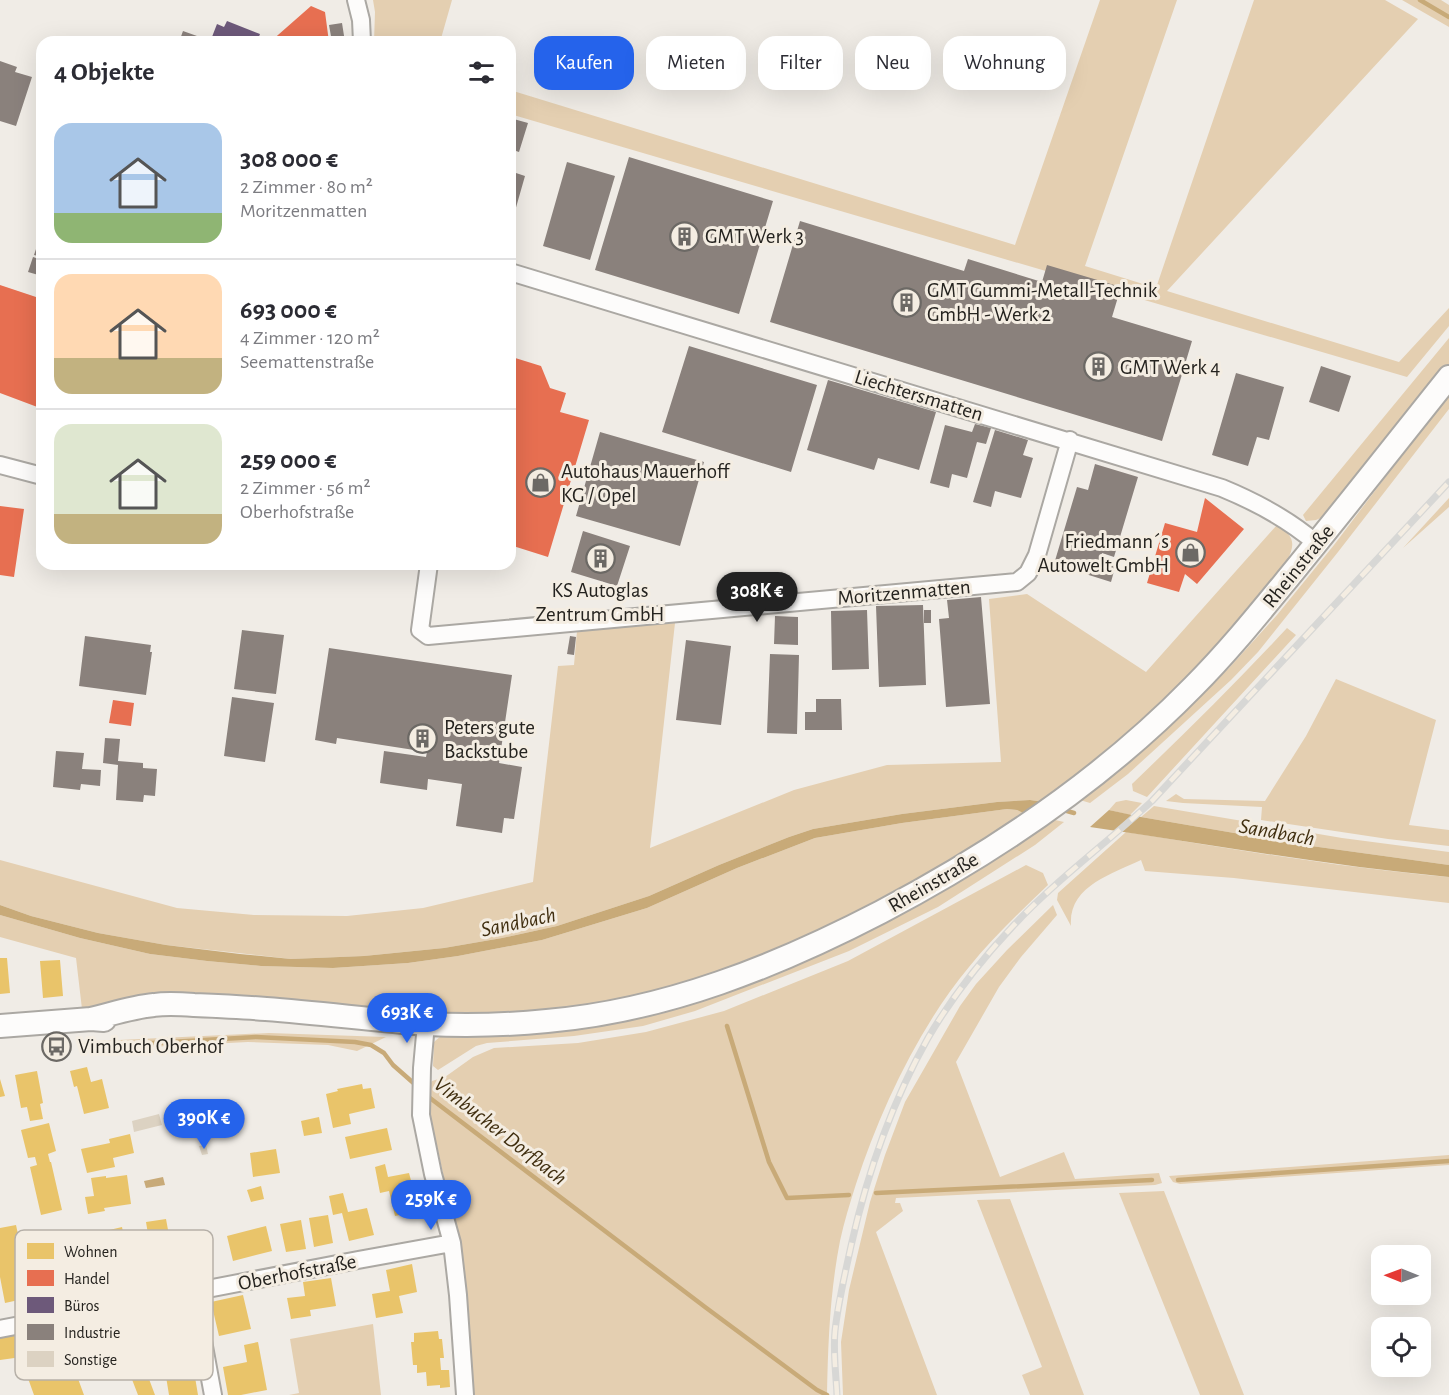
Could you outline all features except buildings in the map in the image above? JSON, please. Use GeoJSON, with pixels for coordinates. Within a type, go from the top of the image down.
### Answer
{"type":"FeatureCollection","features":[{"type":"Feature","properties":{"kind":"street"},"geometry":{"type":"LineString","coordinates":[[356,0],[362,36]]}},
{"type":"Feature","properties":{"kind":"street","name":"Liechtersmatten"},"geometry":{"type":"LineString","coordinates":[[516,274],[1070,440],[1222,488],[1254,501],[1290,522],[1316,543]]}},
{"type":"Feature","properties":{"kind":"street","name":"Rheinstraße"},"geometry":{"type":"LineString","coordinates":[[0,1026],[91,1019],[158,1020],[234,1007],[426,1024],[468,1025],[550,1021],[613,1012],[707,987],[762,968],[843,932],[926,888],[1010,837],[1071,794],[1143,734],[1194,686],[1253,621],[1449,377]]}},
{"type":"Feature","properties":{"kind":"street","name":"Moritzenmatten"},"geometry":{"type":"LineString","coordinates":[[428,570],[420,630],[428,636],[1017,582],[1028,573],[1037,555],[1070,440]]}},
{"type":"Feature","properties":{"kind":"street"},"geometry":{"type":"LineString","coordinates":[[0,465],[36,474]]}},
{"type":"Feature","properties":{"kind":"street"},"geometry":{"type":"LineString","coordinates":[[426,1024],[421,1115],[452,1243],[465,1395]]}},
{"type":"Feature","properties":{"kind":"street","name":"Oberhofstraße"},"geometry":{"type":"LineString","coordinates":[[213,1288],[452,1243]]}},
{"type":"Feature","properties":{"kind":"street","name":"Oberhofstraße"},"geometry":{"type":"LineString","coordinates":[[0,1329],[15,1326]]}},
{"type":"Feature","properties":{"kind":"street"},"geometry":{"type":"LineString","coordinates":[[210,1380],[213,1395]]}},
{"type":"Feature","properties":{"kind":"shaded area"},"geometry":{"type":"Polygon","coordinates":[[[373,0],[452,0],[442,36],[374,36],[373,0]]]}},
{"type":"Feature","properties":{"kind":"shaded area"},"geometry":{"type":"Polygon","coordinates":[[[1100,0],[1177,0],[1085,266],[1156,288],[1254,0],[1385,0],[1418,19],[1167,291],[1399,362],[1449,308],[1449,326],[1407,377],[516,116],[516,92],[1015,245],[1100,0]]]}},
{"type":"Feature","properties":{"kind":"shaded area"},"geometry":{"type":"Polygon","coordinates":[[[1402,0],[1441,0],[1449,5],[1449,27],[1402,0]]]}},
{"type":"Feature","properties":{"kind":"shaded area"},"geometry":{"type":"Polygon","coordinates":[[[1449,338],[1449,367],[1325,516],[1306,521],[1303,515],[1449,338]]]}},
{"type":"Feature","properties":{"kind":"shaded area"},"geometry":{"type":"Polygon","coordinates":[[[1449,393],[1449,409],[1258,652],[1231,680],[1128,774],[1090,803],[1080,800],[1143,749],[1229,668],[1277,615],[1334,545],[1449,393]]]}},
{"type":"Feature","properties":{"kind":"shaded area"},"geometry":{"type":"Polygon","coordinates":[[[1449,498],[1449,507],[1403,548],[1449,498]]]}},
{"type":"Feature","properties":{"kind":"shaded area"},"geometry":{"type":"Polygon","coordinates":[[[1277,525],[1292,540],[1292,549],[1287,561],[1196,673],[1163,707],[1044,802],[1030,800],[997,802],[902,814],[813,829],[719,865],[649,896],[557,926],[444,948],[364,956],[291,959],[166,945],[98,933],[31,916],[0,905],[0,860],[177,908],[254,915],[347,916],[423,908],[533,882],[558,666],[574,665],[577,631],[675,623],[650,848],[794,790],[887,765],[1001,762],[989,599],[1027,594],[1146,672],[1277,525]]]}},
{"type":"Feature","properties":{"kind":"shaded area"},"geometry":{"type":"Polygon","coordinates":[[[1287,628],[1296,635],[1147,797],[1133,791],[1132,784],[1287,628]]]}},
{"type":"Feature","properties":{"kind":"shaded area"},"geometry":{"type":"Polygon","coordinates":[[[1336,679],[1436,720],[1409,825],[1449,830],[1449,846],[1261,820],[1262,807],[1166,801],[1176,794],[1184,799],[1265,801],[1306,736],[1336,679]]]}},
{"type":"Feature","properties":{"kind":"shaded area"},"geometry":{"type":"Polygon","coordinates":[[[1030,800],[1044,802],[1025,814],[1007,809],[902,823],[815,838],[737,868],[647,908],[542,940],[408,963],[333,968],[261,966],[207,961],[150,954],[80,938],[0,915],[0,905],[31,916],[98,933],[166,945],[291,959],[364,956],[444,948],[557,926],[649,896],[719,865],[813,829],[902,814],[1030,800]]]}},
{"type":"Feature","properties":{"kind":"shaded area"},"geometry":{"type":"Polygon","coordinates":[[[1126,800],[1142,803],[1130,815],[1109,810],[1116,802],[1126,800]]]}},
{"type":"Feature","properties":{"kind":"shaded area"},"geometry":{"type":"Polygon","coordinates":[[[1154,806],[1342,838],[1449,852],[1449,865],[1304,845],[1141,817],[1154,806]]]}},
{"type":"Feature","properties":{"kind":"shaded area"},"geometry":{"type":"Polygon","coordinates":[[[1007,809],[1025,814],[958,862],[794,946],[651,997],[518,1016],[82,1009],[76,958],[0,937],[0,915],[80,938],[150,954],[207,961],[261,966],[333,968],[408,963],[542,940],[647,908],[737,868],[815,838],[902,823],[1007,809]]]}},
{"type":"Feature","properties":{"kind":"shaded area"},"geometry":{"type":"Polygon","coordinates":[[[1109,810],[1304,845],[1449,865],[1449,877],[1314,861],[1090,827],[1109,810]]]}},
{"type":"Feature","properties":{"kind":"shaded area"},"geometry":{"type":"Polygon","coordinates":[[[1055,820],[1064,822],[1035,845],[938,907],[849,951],[695,1011],[643,1026],[574,1036],[487,1043],[476,1046],[438,1070],[433,1066],[434,1042],[443,1034],[561,1028],[916,903],[977,870],[1055,820]]]}},
{"type":"Feature","properties":{"kind":"shaded area"},"geometry":{"type":"Polygon","coordinates":[[[1126,832],[1328,863],[1449,877],[1449,903],[1234,878],[1145,871],[1141,860],[1105,876],[1084,891],[1072,912],[1071,926],[1057,900],[1058,893],[1126,832]]]}},
{"type":"Feature","properties":{"kind":"shaded area"},"geometry":{"type":"Polygon","coordinates":[[[1026,865],[1043,873],[1048,885],[978,956],[934,1016],[903,1070],[866,1156],[840,1241],[830,1318],[827,1395],[468,1395],[457,1237],[427,1101],[427,1091],[432,1081],[445,1077],[473,1057],[494,1048],[578,1043],[646,1032],[724,1011],[848,961],[1026,865]]]}},
{"type":"Feature","properties":{"kind":"shaded area"},"geometry":{"type":"Polygon","coordinates":[[[1053,905],[1057,915],[999,987],[956,1062],[1000,1177],[1064,1152],[1075,1179],[1159,1173],[1162,1183],[896,1198],[895,1203],[900,1203],[903,1211],[876,1232],[937,1395],[843,1395],[841,1342],[849,1290],[870,1202],[905,1102],[960,1006],[976,984],[1053,905]]]}},
{"type":"Feature","properties":{"kind":"shaded area"},"geometry":{"type":"Polygon","coordinates":[[[269,1033],[386,1037],[357,1051],[328,1045],[248,1042],[110,1049],[98,1041],[269,1033]]]}},
{"type":"Feature","properties":{"kind":"shaded area"},"geometry":{"type":"Polygon","coordinates":[[[1449,1155],[1449,1165],[1180,1184],[1173,1182],[1169,1176],[1449,1155]]]}},
{"type":"Feature","properties":{"kind":"shaded area"},"geometry":{"type":"Polygon","coordinates":[[[163,1177],[165,1185],[146,1188],[144,1181],[163,1177]]]}},
{"type":"Feature","properties":{"kind":"shaded area"},"geometry":{"type":"Polygon","coordinates":[[[1164,1191],[1244,1395],[1200,1395],[1119,1193],[1164,1191]]]}},
{"type":"Feature","properties":{"kind":"shaded area"},"geometry":{"type":"Polygon","coordinates":[[[1010,1199],[1084,1395],[1030,1395],[1022,1375],[1042,1367],[977,1200],[1010,1199]]]}},
{"type":"Feature","properties":{"kind":"shaded area"},"geometry":{"type":"Polygon","coordinates":[[[373,1324],[381,1395],[289,1395],[299,1393],[290,1339],[373,1324]]]}},
{"type":"Feature","properties":{"kind":"waterway"},"geometry":{"type":"LineString","coordinates":[[1420,0],[1449,17]]}},
{"type":"Feature","properties":{"kind":"waterway","name":"Sandbach"},"geometry":{"type":"LineString","coordinates":[[1067,811],[1074,813]]}},
{"type":"Feature","properties":{"kind":"waterway"},"geometry":{"type":"LineString","coordinates":[[727,1026],[769,1162],[787,1198],[849,1195]]}},
{"type":"Feature","properties":{"kind":"waterway","name":"Vimbucher Dorfbach"},"geometry":{"type":"LineString","coordinates":[[107,1044],[256,1037],[355,1042],[371,1045],[384,1053],[393,1065],[418,1087]]}},
{"type":"Feature","properties":{"kind":"waterway","name":"Vimbucher Dorfbach"},"geometry":{"type":"LineString","coordinates":[[426,1095],[705,1307],[827,1395]]}},
{"type":"Feature","properties":{"kind":"waterway"},"geometry":{"type":"LineString","coordinates":[[1178,1180],[1449,1161]]}},
{"type":"Feature","properties":{"kind":"waterway"},"geometry":{"type":"LineString","coordinates":[[876,1193],[1152,1180]]}},
{"type":"Feature","properties":{"kind":"railway"},"geometry":{"type":"LineString","coordinates":[[837,1395],[834,1347],[836,1320],[851,1246],[873,1165],[892,1113],[915,1062],[957,993],[1013,926],[1047,893],[1152,801],[1449,482]]}},
{"type":"Feature","properties":{"kind":"place","name":"GMT Werk 3"},"geometry":{"type":"Point","coordinates":[684,236]}},
{"type":"Feature","properties":{"kind":"place","name":"GMT Gummi-Metall-Technik GmbH - Werk 2"},"geometry":{"type":"Point","coordinates":[906,302]}},
{"type":"Feature","properties":{"kind":"place","name":"GMT Werk 4"},"geometry":{"type":"Point","coordinates":[1099,367]}},
{"type":"Feature","properties":{"kind":"place","name":"Autohaus Mauerhoff KG / Opel"},"geometry":{"type":"Point","coordinates":[540,483]}},
{"type":"Feature","properties":{"kind":"place","name":"Friedmann´s Autowelt GmbH"},"geometry":{"type":"Point","coordinates":[1190,553]}},
{"type":"Feature","properties":{"kind":"place","name":"KS Autoglas Zentrum GmbH"},"geometry":{"type":"Point","coordinates":[600,559]}},
{"type":"Feature","properties":{"kind":"place","name":"Peters gute Backstube"},"geometry":{"type":"Point","coordinates":[423,739]}},
{"type":"Feature","properties":{"kind":"place","name":"Vimbuch Oberhof"},"geometry":{"type":"Point","coordinates":[57,1046]}}]}
